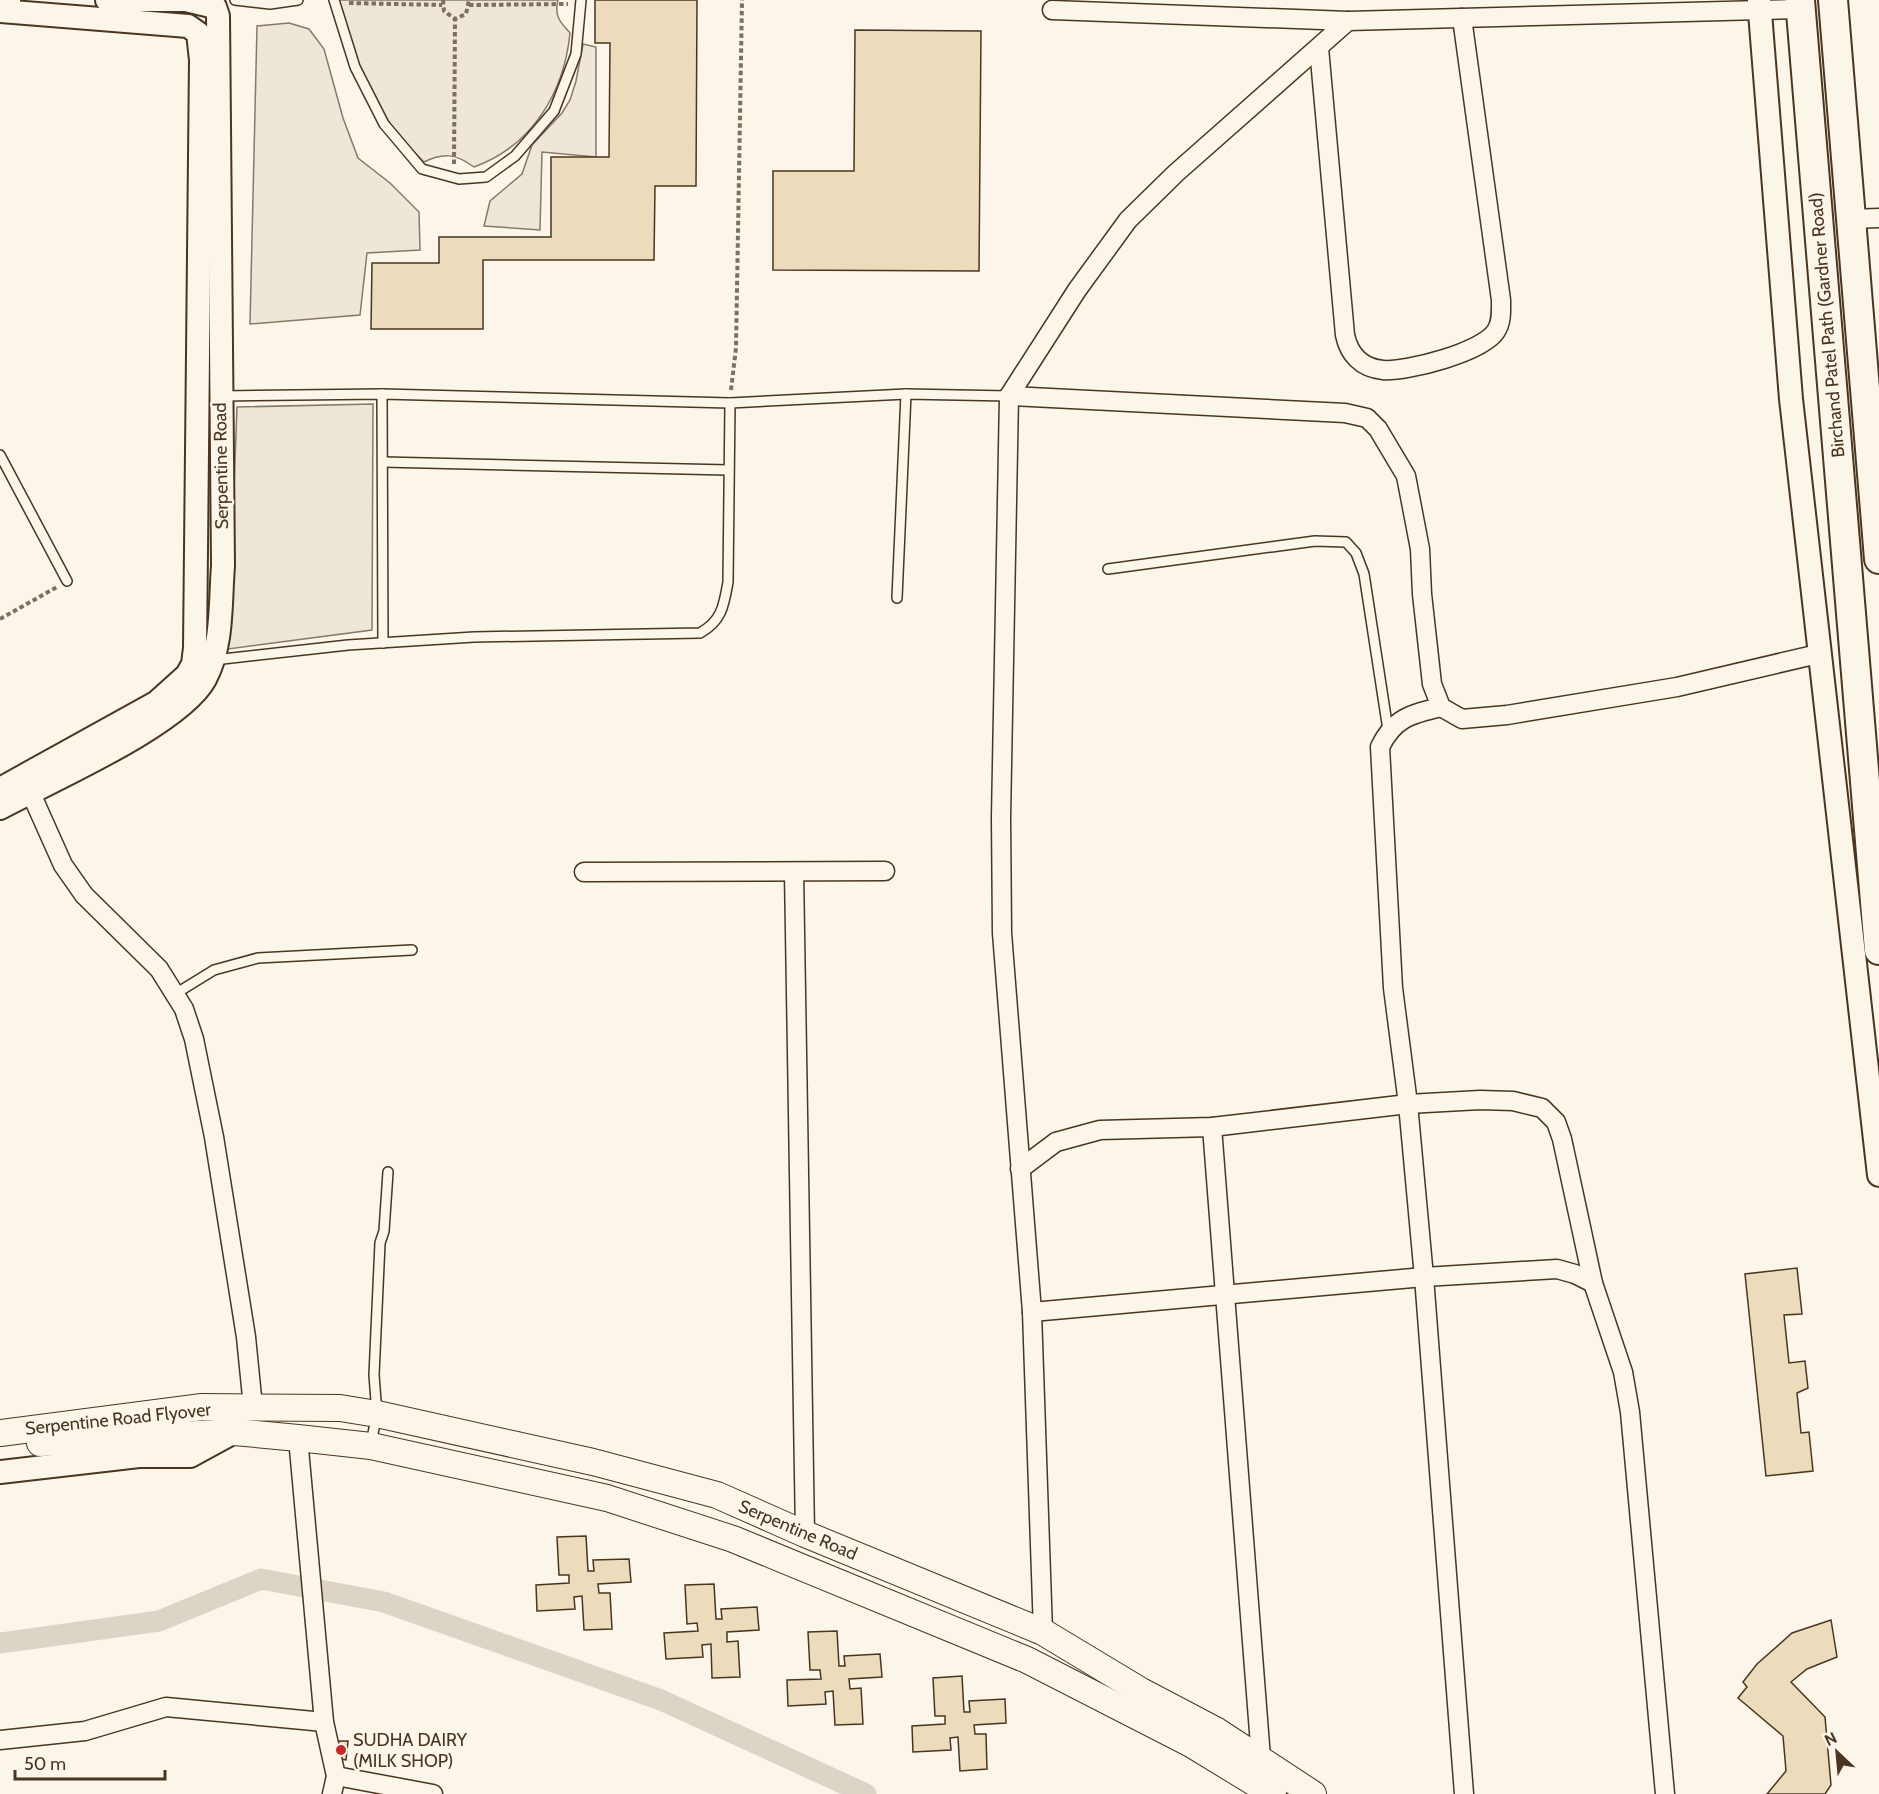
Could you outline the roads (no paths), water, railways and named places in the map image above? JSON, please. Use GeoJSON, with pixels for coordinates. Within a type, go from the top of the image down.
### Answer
{"type":"FeatureCollection","features":[{"type":"Feature","properties":{"kind":"highway"},"geometry":{"type":"LineString","coordinates":[[0,6],[5,0]]}},
{"type":"Feature","properties":{"kind":"main road","name":"Birchand Patel Path (Gardner Road)"},"geometry":{"type":"LineString","coordinates":[[1833,0],[1879,559]]}},
{"type":"Feature","properties":{"kind":"main road","name":"Birchand Patel Path (Gardner Road)"},"geometry":{"type":"LineString","coordinates":[[1800,4],[1879,950]]}},
{"type":"Feature","properties":{"kind":"main road","name":"Serpentine Road Flyover"},"geometry":{"type":"LineString","coordinates":[[0,1433],[202,1407],[233,1420]]}},
{"type":"Feature","properties":{"kind":"main road","name":"Serpentine Road"},"geometry":{"type":"LineString","coordinates":[[233,1420],[340,1408],[377,1414],[593,1462],[717,1495],[805,1534],[1043,1632],[1261,1758],[1313,1794]]}},
{"type":"Feature","properties":{"kind":"main road","name":"Serpentine Road Flyover"},"geometry":{"type":"LineString","coordinates":[[0,1447],[233,1420]]}},
{"type":"Feature","properties":{"kind":"main road"},"geometry":{"type":"LineString","coordinates":[[233,1420],[298,1438],[371,1446],[583,1492],[734,1539],[1027,1660],[1191,1744],[1273,1794]]}},
{"type":"Feature","properties":{"kind":"main road"},"geometry":{"type":"LineString","coordinates":[[472,1467],[478,1436]]}},
{"type":"Feature","properties":{"kind":"main road"},"geometry":{"type":"LineString","coordinates":[[583,1492],[593,1462]]}},
{"type":"Feature","properties":{"kind":"street"},"geometry":{"type":"LineString","coordinates":[[107,0],[222,2]]}},
{"type":"Feature","properties":{"kind":"street","name":"Serpentine Road"},"geometry":{"type":"LineString","coordinates":[[0,808],[27,784],[174,712],[194,695],[194,681],[212,661],[219,634],[223,566],[218,16],[222,2]]}},
{"type":"Feature","properties":{"kind":"street"},"geometry":{"type":"LineString","coordinates":[[1052,10],[1348,21],[1800,4]]}},
{"type":"Feature","properties":{"kind":"street"},"geometry":{"type":"LineString","coordinates":[[1759,5],[1791,399],[1818,654],[1879,1174]]}},
{"type":"Feature","properties":{"kind":"street"},"geometry":{"type":"LineString","coordinates":[[0,11],[177,24],[188,26],[198,33],[201,60],[197,397],[200,438],[194,681]]}},
{"type":"Feature","properties":{"kind":"street"},"geometry":{"type":"LineString","coordinates":[[1319,48],[1344,335],[1349,352],[1362,363],[1382,370],[1411,366],[1466,351],[1484,342],[1495,332],[1501,318],[1500,290],[1462,18]]}},
{"type":"Feature","properties":{"kind":"street"},"geometry":{"type":"LineString","coordinates":[[1043,1632],[1032,1312],[1002,923],[1001,818],[1009,396],[1077,290],[1128,220],[1176,173],[1348,21]]}},
{"type":"Feature","properties":{"kind":"street"},"geometry":{"type":"LineString","coordinates":[[1851,219],[1879,218]]}},
{"type":"Feature","properties":{"kind":"street"},"geometry":{"type":"LineString","coordinates":[[1009,396],[1346,413],[1367,418],[1378,429],[1395,454],[1406,476],[1420,549],[1428,663],[1441,707]]}},
{"type":"Feature","properties":{"kind":"street"},"geometry":{"type":"LineString","coordinates":[[1464,1794],[1424,1277],[1408,1104],[1393,988],[1380,747],[1388,730],[1410,714],[1441,707],[1462,719],[1507,715],[1677,687],[1818,654],[1854,650]]}},
{"type":"Feature","properties":{"kind":"street"},"geometry":{"type":"LineString","coordinates":[[0,789],[27,784],[63,865],[84,895],[159,969],[184,1009],[194,1039],[210,1115],[246,1336],[233,1420],[190,1456],[139,1456],[0,1472]]}},
{"type":"Feature","properties":{"kind":"street"},"geometry":{"type":"LineString","coordinates":[[584,872],[885,871]]}},
{"type":"Feature","properties":{"kind":"street"},"geometry":{"type":"LineString","coordinates":[[794,872],[805,1534]]}},
{"type":"Feature","properties":{"kind":"street"},"geometry":{"type":"LineString","coordinates":[[1020,1169],[1056,1142],[1100,1130],[1136,1127],[1212,1127],[1408,1104],[1513,1101],[1542,1108],[1556,1122],[1562,1139],[1593,1283],[1623,1372],[1630,1412],[1665,1794]]}},
{"type":"Feature","properties":{"kind":"street"},"geometry":{"type":"LineString","coordinates":[[1212,1127],[1261,1758]]}},
{"type":"Feature","properties":{"kind":"street"},"geometry":{"type":"LineString","coordinates":[[1032,1312],[1424,1277],[1557,1269],[1575,1274],[1593,1283]]}},
{"type":"Feature","properties":{"kind":"street"},"geometry":{"type":"LineString","coordinates":[[298,1438],[312,1571],[324,1722],[334,1785],[433,1794]]}},
{"type":"Feature","properties":{"kind":"street"},"geometry":{"type":"LineString","coordinates":[[0,1740],[85,1731],[166,1707],[324,1722]]}},
{"type":"Feature","properties":{"kind":"lane"},"geometry":{"type":"LineString","coordinates":[[222,2],[270,4],[298,0]]}},
{"type":"Feature","properties":{"kind":"lane"},"geometry":{"type":"LineString","coordinates":[[334,1],[355,68],[384,124],[422,169],[459,179],[486,177],[515,156],[554,111],[576,54],[581,2]]}},
{"type":"Feature","properties":{"kind":"lane"},"geometry":{"type":"LineString","coordinates":[[382,394],[383,643]]}},
{"type":"Feature","properties":{"kind":"lane"},"geometry":{"type":"LineString","coordinates":[[197,397],[382,394],[730,403],[906,394],[1009,396]]}},
{"type":"Feature","properties":{"kind":"lane"},"geometry":{"type":"LineString","coordinates":[[897,598],[906,394]]}},
{"type":"Feature","properties":{"kind":"lane"},"geometry":{"type":"LineString","coordinates":[[212,661],[383,643],[513,636],[700,633],[713,626],[723,611],[728,582],[730,403]]}},
{"type":"Feature","properties":{"kind":"lane"},"geometry":{"type":"LineString","coordinates":[[0,455],[67,581]]}},
{"type":"Feature","properties":{"kind":"lane"},"geometry":{"type":"LineString","coordinates":[[383,462],[728,470]]}},
{"type":"Feature","properties":{"kind":"lane"},"geometry":{"type":"LineString","coordinates":[[1108,568],[1315,541],[1346,542],[1356,554],[1364,574],[1388,730]]}},
{"type":"Feature","properties":{"kind":"lane"},"geometry":{"type":"LineString","coordinates":[[175,994],[214,970],[258,958],[412,950]]}},
{"type":"Feature","properties":{"kind":"lane"},"geometry":{"type":"LineString","coordinates":[[371,1446],[377,1414],[374,1375],[380,1243],[384,1231],[387,1172]]}},
{"type":"Feature","properties":{"kind":"waterway"},"geometry":{"type":"LineString","coordinates":[[0,1643],[159,1621],[261,1579],[384,1602],[661,1700],[866,1794]]}},
{"type":"Feature","properties":{"kind":"place","name":"SUDHA DAIRY (MILK SHOP)"},"geometry":{"type":"Point","coordinates":[341,1750]}}]}
